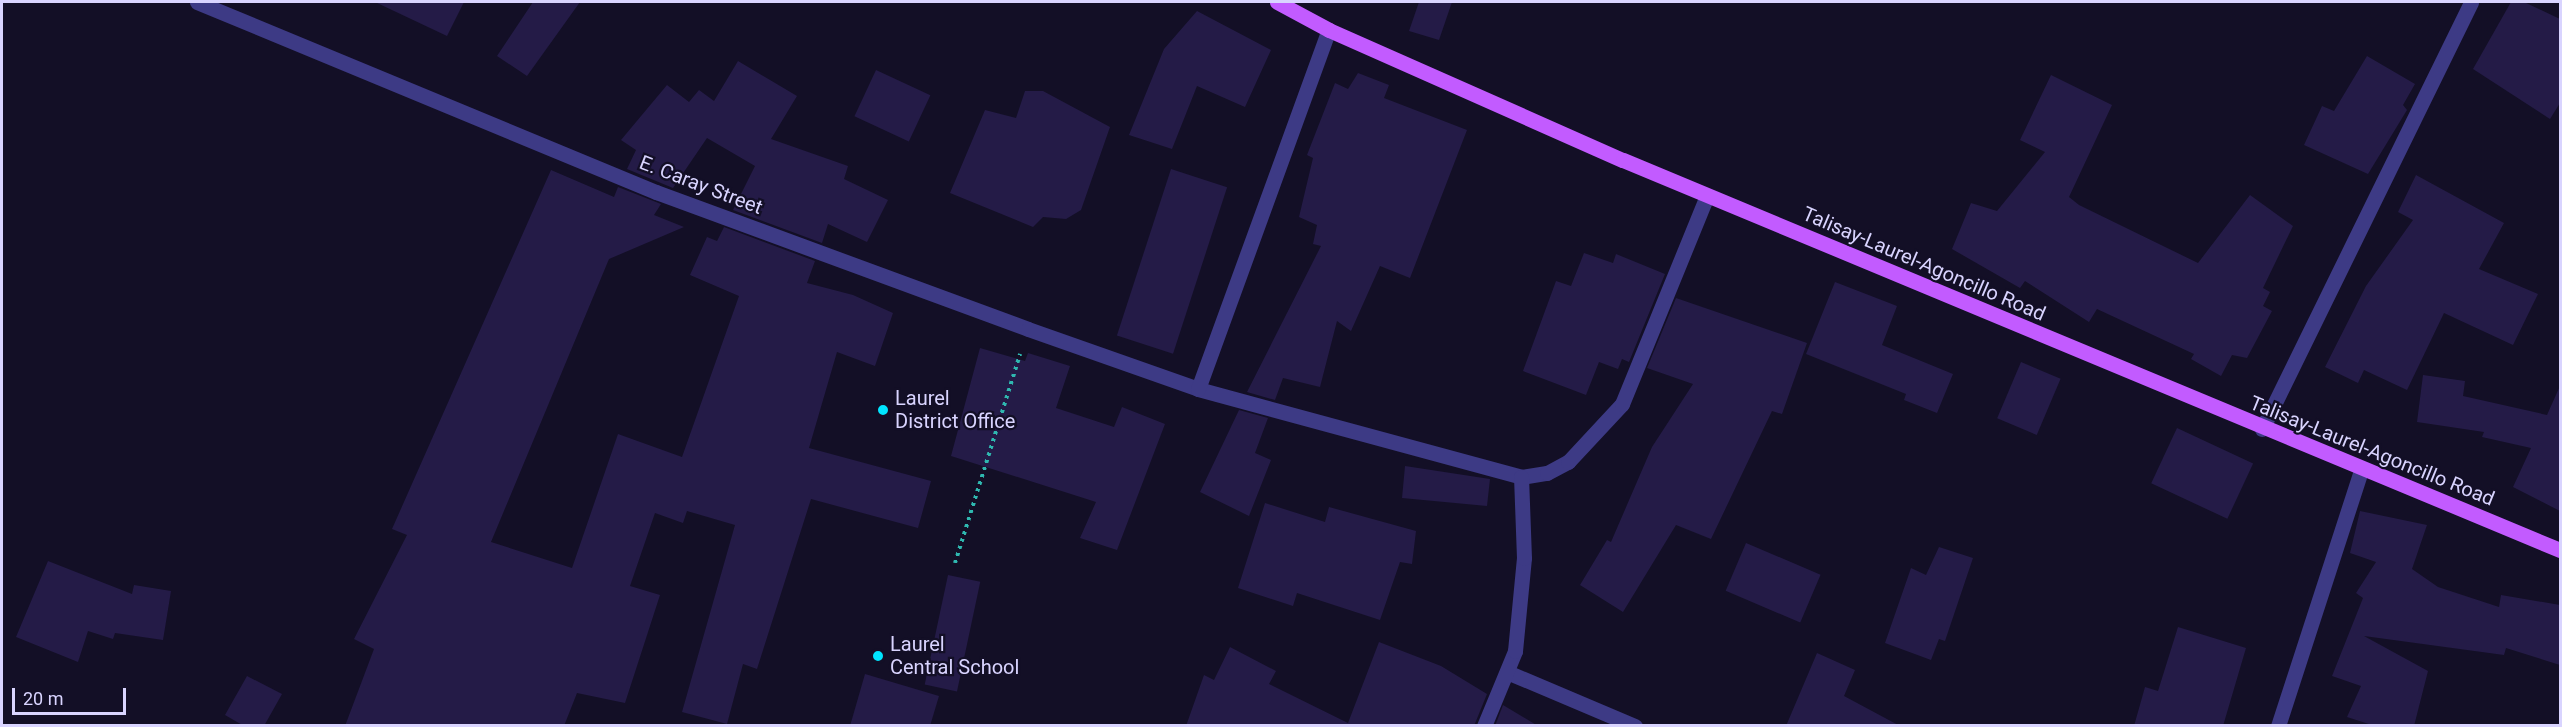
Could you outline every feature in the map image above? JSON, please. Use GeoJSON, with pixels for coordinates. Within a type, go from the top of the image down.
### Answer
{"type":"FeatureCollection","features":[{"type":"Feature","properties":{"kind":"main road","name":"Talisay-Laurel-Agoncillo Road"},"geometry":{"type":"LineString","coordinates":[[1277,2],[1329,30],[1707,195],[2262,429],[2560,550]]}},
{"type":"Feature","properties":{"kind":"street","name":"E. Caray Street"},"geometry":{"type":"LineString","coordinates":[[196,2],[656,192],[1198,389],[1521,477]]}},
{"type":"Feature","properties":{"kind":"street"},"geometry":{"type":"LineString","coordinates":[[2262,429],[2471,2]]}},
{"type":"Feature","properties":{"kind":"street"},"geometry":{"type":"LineString","coordinates":[[1198,389],[1329,30]]}},
{"type":"Feature","properties":{"kind":"street"},"geometry":{"type":"LineString","coordinates":[[1484,726],[1515,651],[1524,558],[1521,477],[1547,473],[1568,462],[1622,404],[1707,195]]}},
{"type":"Feature","properties":{"kind":"street"},"geometry":{"type":"LineString","coordinates":[[2278,726],[2361,470]]}},
{"type":"Feature","properties":{"kind":"street"},"geometry":{"type":"LineString","coordinates":[[1507,672],[1635,726]]}},
{"type":"Feature","properties":{"kind":"path"},"geometry":{"type":"LineString","coordinates":[[955,563],[1028,328]]}},
{"type":"Feature","properties":{"kind":"building"},"geometry":{"type":"Polygon","coordinates":[[[375,2],[464,2],[447,36],[375,2]]]}},
{"type":"Feature","properties":{"kind":"building"},"geometry":{"type":"Polygon","coordinates":[[[533,2],[580,2],[527,76],[497,56],[533,2]]]}},
{"type":"Feature","properties":{"kind":"building"},"geometry":{"type":"Polygon","coordinates":[[[1419,2],[1452,2],[1439,40],[1409,31],[1419,2]]]}},
{"type":"Feature","properties":{"kind":"building"},"geometry":{"type":"Polygon","coordinates":[[[2511,2],[2524,2],[2560,19],[2560,103],[2550,119],[2473,69],[2511,2]]]}},
{"type":"Feature","properties":{"kind":"building"},"geometry":{"type":"Polygon","coordinates":[[[1197,11],[1271,50],[1245,107],[1197,86],[1172,149],[1129,135],[1164,49],[1197,11]]]}},
{"type":"Feature","properties":{"kind":"building"},"geometry":{"type":"Polygon","coordinates":[[[2367,56],[2415,84],[2403,105],[2407,110],[2368,174],[2304,145],[2322,106],[2334,111],[2367,56]]]}},
{"type":"Feature","properties":{"kind":"building"},"geometry":{"type":"Polygon","coordinates":[[[738,61],[797,96],[771,139],[848,166],[844,179],[888,200],[867,242],[828,224],[822,243],[733,210],[755,166],[707,138],[673,188],[627,169],[636,150],[621,140],[667,85],[689,102],[699,90],[714,101],[738,61]]]}},
{"type":"Feature","properties":{"kind":"building"},"geometry":{"type":"Polygon","coordinates":[[[876,70],[930,95],[909,142],[854,116],[876,70]]]}},
{"type":"Feature","properties":{"kind":"building"},"geometry":{"type":"Polygon","coordinates":[[[1358,73],[1389,85],[1384,98],[1467,130],[1410,278],[1380,266],[1351,331],[1337,321],[1320,387],[1283,378],[1275,400],[1247,392],[1321,246],[1313,244],[1317,225],[1299,217],[1313,158],[1307,155],[1335,83],[1348,89],[1358,73]]]}},
{"type":"Feature","properties":{"kind":"building"},"geometry":{"type":"Polygon","coordinates":[[[2051,75],[2112,105],[2069,197],[2079,205],[2198,263],[2250,195],[2293,226],[2263,288],[2270,292],[2263,306],[2272,311],[2247,358],[2232,355],[2221,376],[2191,359],[2194,354],[2097,309],[2089,322],[2025,281],[2020,288],[1952,249],[1971,203],[1997,211],[2045,152],[2020,140],[2051,75]]]}},
{"type":"Feature","properties":{"kind":"building"},"geometry":{"type":"Polygon","coordinates":[[[1025,91],[1043,91],[1110,127],[1081,210],[1066,219],[1043,217],[1033,227],[950,193],[985,110],[1016,118],[1025,91]]]}},
{"type":"Feature","properties":{"kind":"building"},"geometry":{"type":"Polygon","coordinates":[[[1171,169],[1227,187],[1173,354],[1117,335],[1171,169]]]}},
{"type":"Feature","properties":{"kind":"building"},"geometry":{"type":"Polygon","coordinates":[[[551,170],[614,197],[618,187],[661,204],[654,215],[684,227],[609,259],[491,542],[572,568],[618,434],[682,457],[739,296],[690,275],[707,237],[717,241],[724,227],[815,261],[807,283],[853,295],[893,313],[875,366],[837,352],[809,448],[931,481],[918,528],[811,499],[757,669],[743,664],[727,724],[682,712],[735,525],[687,511],[683,523],[655,513],[630,586],[660,595],[625,703],[577,693],[564,726],[345,726],[374,649],[354,639],[407,535],[392,529],[551,170]]]}},
{"type":"Feature","properties":{"kind":"building"},"geometry":{"type":"Polygon","coordinates":[[[2416,175],[2504,223],[2479,269],[2538,294],[2513,345],[2444,313],[2407,390],[2364,370],[2358,383],[2325,367],[2366,286],[2413,220],[2398,212],[2416,175]]]}},
{"type":"Feature","properties":{"kind":"building"},"geometry":{"type":"Polygon","coordinates":[[[1584,253],[1613,263],[1616,254],[1665,274],[1629,362],[1622,359],[1618,369],[1599,362],[1586,395],[1523,371],[1556,281],[1571,286],[1584,253]]]}},
{"type":"Feature","properties":{"kind":"building"},"geometry":{"type":"Polygon","coordinates":[[[1835,282],[1897,306],[1882,345],[1953,374],[1937,413],[1904,400],[1906,394],[1806,354],[1835,282]]]}},
{"type":"Feature","properties":{"kind":"building"},"geometry":{"type":"Polygon","coordinates":[[[1676,298],[1807,343],[1782,414],[1772,411],[1711,539],[1676,525],[1623,612],[1580,585],[1607,540],[1611,542],[1652,447],[1693,384],[1647,368],[1676,298]]]}},
{"type":"Feature","properties":{"kind":"building"},"geometry":{"type":"Polygon","coordinates":[[[980,348],[1025,361],[1028,353],[1070,366],[1056,408],[1114,427],[1122,407],[1165,424],[1117,550],[1080,538],[1096,502],[951,456],[980,348]]]}},
{"type":"Feature","properties":{"kind":"building"},"geometry":{"type":"Polygon","coordinates":[[[2021,362],[2061,379],[2037,435],[1997,418],[2021,362]]]}},
{"type":"Feature","properties":{"kind":"building"},"geometry":{"type":"Polygon","coordinates":[[[2423,375],[2465,381],[2463,396],[2547,415],[2560,386],[2560,511],[2513,487],[2531,448],[2482,437],[2484,432],[2417,422],[2423,375]]]}},
{"type":"Feature","properties":{"kind":"building"},"geometry":{"type":"Polygon","coordinates":[[[1239,410],[1268,418],[1255,453],[1271,460],[1249,516],[1200,492],[1239,410]]]}},
{"type":"Feature","properties":{"kind":"building"},"geometry":{"type":"Polygon","coordinates":[[[2177,428],[2253,463],[2227,519],[2151,483],[2177,428]]]}},
{"type":"Feature","properties":{"kind":"building"},"geometry":{"type":"Polygon","coordinates":[[[1405,466],[1490,479],[1487,506],[1402,498],[1405,466]]]}},
{"type":"Feature","properties":{"kind":"building"},"geometry":{"type":"Polygon","coordinates":[[[1265,503],[1325,522],[1329,507],[1416,531],[1412,564],[1400,562],[1380,620],[1297,593],[1293,606],[1238,588],[1265,503]]]}},
{"type":"Feature","properties":{"kind":"building"},"geometry":{"type":"Polygon","coordinates":[[[2360,511],[2427,525],[2412,569],[2438,587],[2499,607],[2501,595],[2560,605],[2560,665],[2506,648],[2504,655],[2364,636],[2428,671],[2414,726],[2375,726],[2347,717],[2361,686],[2332,676],[2363,598],[2356,593],[2376,562],[2350,553],[2360,511]]]}},
{"type":"Feature","properties":{"kind":"building"},"geometry":{"type":"Polygon","coordinates":[[[1746,543],[1821,575],[1800,623],[1726,591],[1746,543]]]}},
{"type":"Feature","properties":{"kind":"building"},"geometry":{"type":"Polygon","coordinates":[[[1939,547],[1973,558],[1945,641],[1939,639],[1931,660],[1885,643],[1911,568],[1926,575],[1939,547]]]}},
{"type":"Feature","properties":{"kind":"building"},"geometry":{"type":"Polygon","coordinates":[[[48,561],[132,594],[134,585],[171,591],[163,640],[115,633],[113,639],[88,631],[78,662],[16,637],[48,561]]]}},
{"type":"Feature","properties":{"kind":"building"},"geometry":{"type":"Polygon","coordinates":[[[948,575],[980,582],[957,691],[925,685],[948,575]]]}},
{"type":"Feature","properties":{"kind":"building"},"geometry":{"type":"Polygon","coordinates":[[[2178,627],[2246,648],[2223,726],[2134,726],[2145,687],[2158,691],[2178,627]]]}},
{"type":"Feature","properties":{"kind":"building"},"geometry":{"type":"Polygon","coordinates":[[[1379,642],[1441,666],[1487,694],[1474,726],[1186,726],[1204,675],[1214,680],[1230,647],[1276,671],[1269,684],[1348,723],[1379,642]]]}},
{"type":"Feature","properties":{"kind":"building"},"geometry":{"type":"Polygon","coordinates":[[[1817,653],[1855,670],[1844,696],[1900,726],[1786,726],[1817,653]]]}},
{"type":"Feature","properties":{"kind":"building"},"geometry":{"type":"Polygon","coordinates":[[[865,674],[939,696],[930,726],[850,726],[865,674]]]}},
{"type":"Feature","properties":{"kind":"building"},"geometry":{"type":"Polygon","coordinates":[[[247,676],[282,694],[264,726],[244,726],[225,715],[247,676]]]}},
{"type":"Feature","properties":{"kind":"building"},"geometry":{"type":"Polygon","coordinates":[[[1503,705],[1538,726],[1495,726],[1503,705]]]}},
{"type":"Feature","properties":{"kind":"place","name":"Laurel District Office"},"geometry":{"type":"Point","coordinates":[883,410]}},
{"type":"Feature","properties":{"kind":"place","name":"Laurel Central School"},"geometry":{"type":"Point","coordinates":[878,656]}}]}
